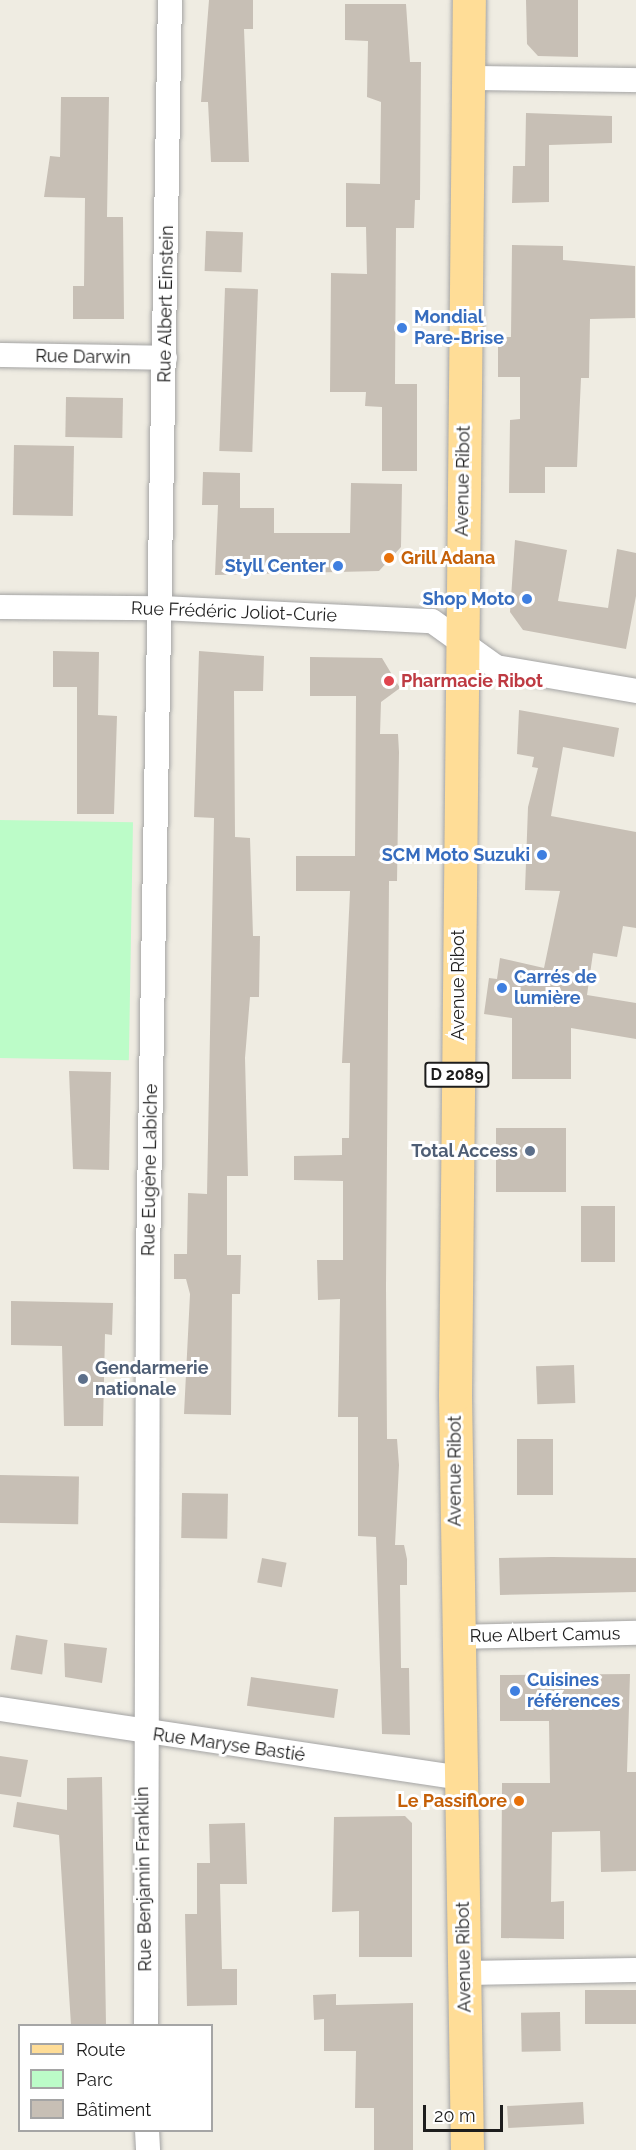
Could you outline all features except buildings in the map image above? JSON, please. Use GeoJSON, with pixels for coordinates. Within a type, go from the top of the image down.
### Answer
{"type":"FeatureCollection","features":[{"type":"Feature","properties":{"kind":"main road","name":"Avenue Ribot"},"geometry":{"type":"LineString","coordinates":[[467,2150],[455,1636],[460,643],[469,0]]}},
{"type":"Feature","properties":{"kind":"street","name":"Rue Albert Einstein"},"geometry":{"type":"LineString","coordinates":[[162,608],[170,0]]}},
{"type":"Feature","properties":{"kind":"street"},"geometry":{"type":"LineString","coordinates":[[468,78],[636,80]]}},
{"type":"Feature","properties":{"kind":"street","name":"Rue Darwin"},"geometry":{"type":"LineString","coordinates":[[0,355],[165,358]]}},
{"type":"Feature","properties":{"kind":"street","name":"Rue Frédéric Joliot-Curie"},"geometry":{"type":"LineString","coordinates":[[0,607],[162,608],[432,621],[496,667],[636,691]]}},
{"type":"Feature","properties":{"kind":"street","name":"Rue Eugène Labiche"},"geometry":{"type":"LineString","coordinates":[[143,1732],[162,608]]}},
{"type":"Feature","properties":{"kind":"street","name":"Rue Albert Camus"},"geometry":{"type":"LineString","coordinates":[[455,1636],[636,1634]]}},
{"type":"Feature","properties":{"kind":"street","name":"Rue Maryse Bastié"},"geometry":{"type":"LineString","coordinates":[[0,1709],[459,1778]]}},
{"type":"Feature","properties":{"kind":"street","name":"Rue Benjamin Franklin"},"geometry":{"type":"LineString","coordinates":[[143,1732],[146,2024]]}},
{"type":"Feature","properties":{"kind":"street"},"geometry":{"type":"LineString","coordinates":[[464,1973],[636,1970]]}},
{"type":"Feature","properties":{"kind":"street"},"geometry":{"type":"LineString","coordinates":[[147,2132],[148,2150]]}},
{"type":"Feature","properties":{"kind":"green space"},"geometry":{"type":"Polygon","coordinates":[[[0,820],[133,822],[129,1060],[0,1058],[0,820]]]}},
{"type":"Feature","properties":{"kind":"place","name":"Mondial Pare-Brise"},"geometry":{"type":"Point","coordinates":[402,328]}},
{"type":"Feature","properties":{"kind":"place","name":"Grill Adana"},"geometry":{"type":"Point","coordinates":[389,558]}},
{"type":"Feature","properties":{"kind":"place","name":"Styll Center"},"geometry":{"type":"Point","coordinates":[338,566]}},
{"type":"Feature","properties":{"kind":"place","name":"Shop Moto"},"geometry":{"type":"Point","coordinates":[527,599]}},
{"type":"Feature","properties":{"kind":"place","name":"Pharmacie Ribot"},"geometry":{"type":"Point","coordinates":[389,681]}},
{"type":"Feature","properties":{"kind":"place","name":"SCM Moto Suzuki"},"geometry":{"type":"Point","coordinates":[542,855]}},
{"type":"Feature","properties":{"kind":"place","name":"Carrés de lumière"},"geometry":{"type":"Point","coordinates":[502,988]}},
{"type":"Feature","properties":{"kind":"place","name":"Total Access"},"geometry":{"type":"Point","coordinates":[530,1151]}},
{"type":"Feature","properties":{"kind":"place","name":"Gendarmerie nationale"},"geometry":{"type":"Point","coordinates":[83,1379]}},
{"type":"Feature","properties":{"kind":"place","name":"Cuisines références"},"geometry":{"type":"Point","coordinates":[515,1691]}},
{"type":"Feature","properties":{"kind":"place","name":"Le Passiflore"},"geometry":{"type":"Point","coordinates":[519,1801]}}]}
